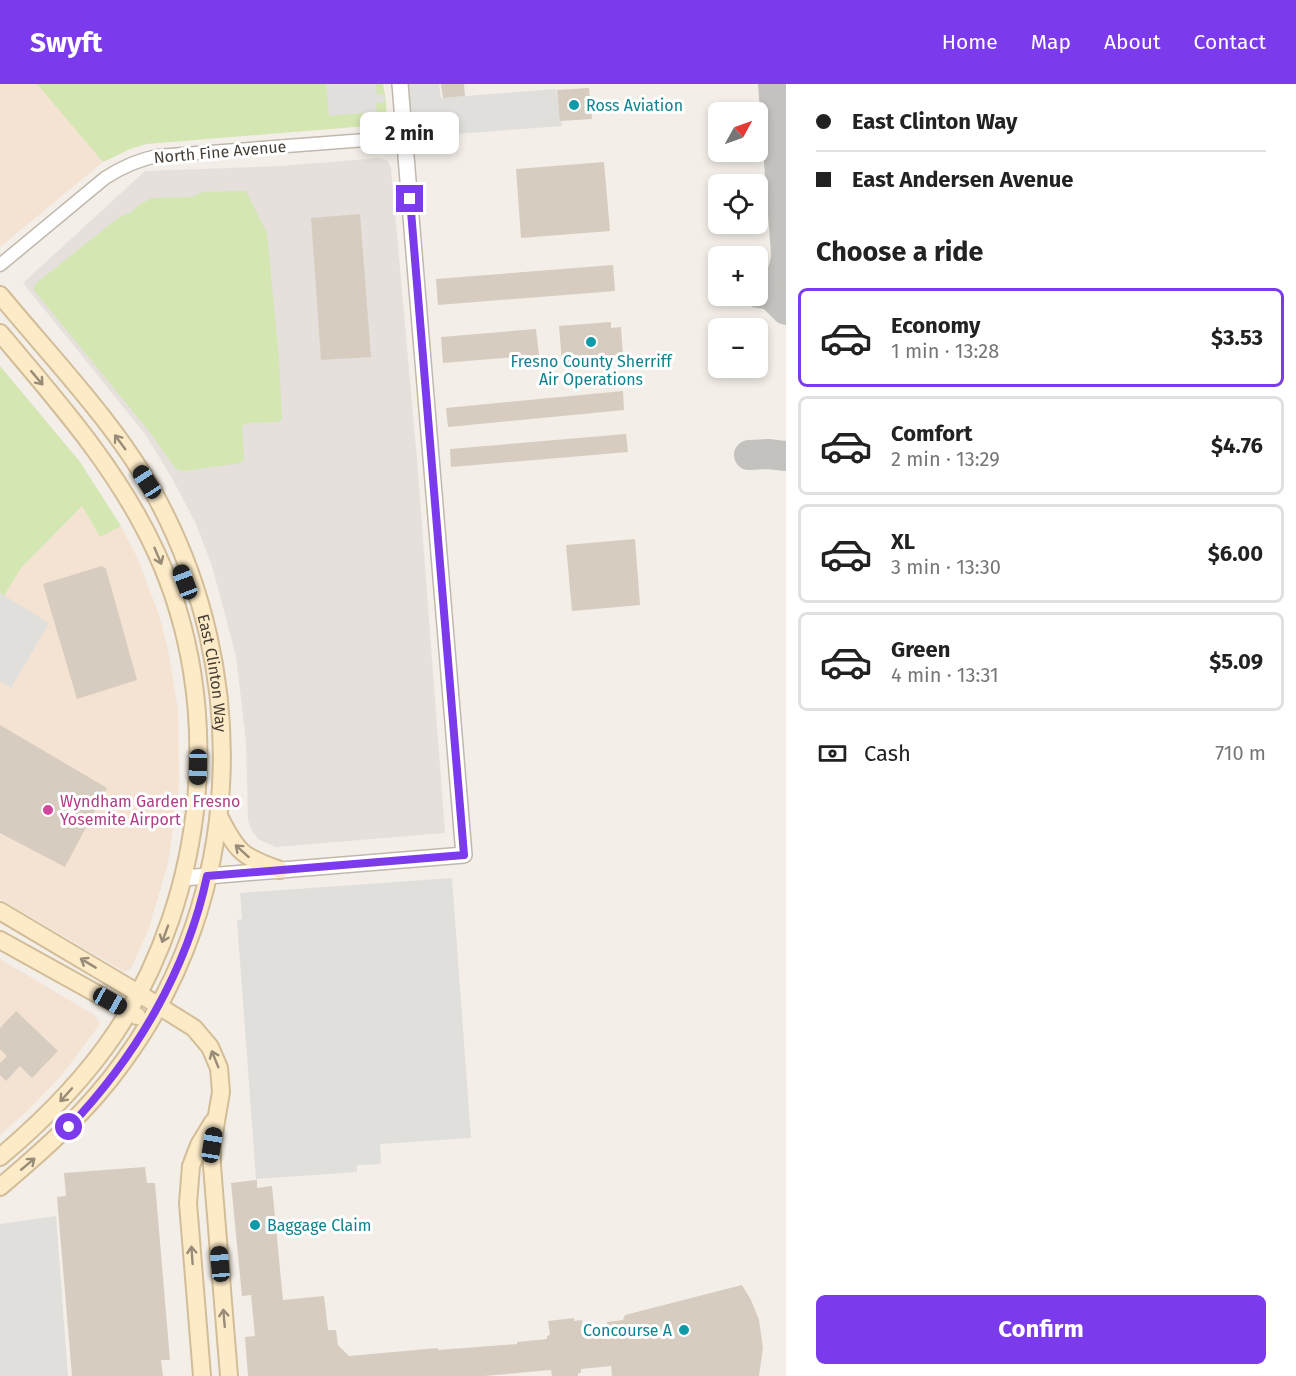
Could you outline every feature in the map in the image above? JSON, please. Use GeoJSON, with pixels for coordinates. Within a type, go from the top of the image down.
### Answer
{"type":"FeatureCollection","features":[{"type":"Feature","properties":{"kind":"main road","name":"East Clinton Way"},"geometry":{"type":"LineString","coordinates":[[0,295],[104,421],[147,482],[182,550],[208,633],[218,684],[222,757],[219,815],[198,914],[184,951],[158,1005],[115,1074],[79,1116],[55,1140],[0,1187]]}},
{"type":"Feature","properties":{"kind":"main road","name":"East Clinton Way"},"geometry":{"type":"LineString","coordinates":[[0,333],[65,410],[110,469],[143,525],[161,562],[184,635],[194,691],[198,740],[197,792],[192,836],[183,878],[162,944],[128,1011],[98,1057],[44,1119],[0,1157]]}},
{"type":"Feature","properties":{"kind":"main road"},"geometry":{"type":"LineString","coordinates":[[143,525],[158,531],[170,546],[208,633]]}},
{"type":"Feature","properties":{"kind":"main road"},"geometry":{"type":"LineString","coordinates":[[219,815],[231,841],[238,849],[254,861],[280,870]]}},
{"type":"Feature","properties":{"kind":"main road"},"geometry":{"type":"LineString","coordinates":[[0,911],[194,1028],[210,1047],[219,1068],[221,1092],[212,1145],[212,1166],[229,1376]]}},
{"type":"Feature","properties":{"kind":"main road"},"geometry":{"type":"LineString","coordinates":[[0,940],[148,1023]]}},
{"type":"Feature","properties":{"kind":"main road"},"geometry":{"type":"LineString","coordinates":[[202,1376],[188,1203],[189,1176],[199,1145],[217,1116]]}},
{"type":"Feature","properties":{"kind":"street"},"geometry":{"type":"LineString","coordinates":[[183,878],[464,855],[400,84]]}},
{"type":"Feature","properties":{"kind":"street","name":"North Fine Avenue"},"geometry":{"type":"LineString","coordinates":[[0,265],[105,178],[140,159],[405,137]]}},
{"type":"Feature","properties":{"kind":"shaded area"},"geometry":{"type":"Polygon","coordinates":[[[0,84],[38,84],[103,162],[0,247],[0,84]]]}},
{"type":"Feature","properties":{"kind":"shaded area"},"geometry":{"type":"Polygon","coordinates":[[[326,84],[376,84],[377,94],[384,94],[385,102],[376,103],[377,112],[329,116],[326,84]]]}},
{"type":"Feature","properties":{"kind":"shaded area"},"geometry":{"type":"Polygon","coordinates":[[[408,84],[439,84],[441,98],[556,89],[562,126],[443,135],[443,145],[415,147],[414,149],[408,84]]]}},
{"type":"Feature","properties":{"kind":"shaded area"},"geometry":{"type":"Polygon","coordinates":[[[380,158],[388,161],[391,168],[417,459],[445,833],[276,847],[258,839],[248,821],[246,742],[236,656],[212,566],[196,524],[145,434],[23,283],[145,171],[280,166],[380,158]]]}},
{"type":"Feature","properties":{"kind":"shaded area"},"geometry":{"type":"Polygon","coordinates":[[[82,506],[100,537],[121,526],[137,557],[160,618],[178,709],[179,785],[168,863],[149,928],[131,969],[125,972],[0,899],[0,681],[11,687],[49,623],[4,596],[21,568],[82,506]]]}},
{"type":"Feature","properties":{"kind":"shaded area"},"geometry":{"type":"Polygon","coordinates":[[[0,593],[49,623],[11,688],[0,681],[0,593]]]}},
{"type":"Feature","properties":{"kind":"shaded area"},"geometry":{"type":"Polygon","coordinates":[[[452,878],[471,1138],[380,1144],[381,1164],[357,1165],[357,1172],[256,1179],[237,920],[242,919],[240,893],[452,878]]]}},
{"type":"Feature","properties":{"kind":"shaded area"},"geometry":{"type":"Polygon","coordinates":[[[0,959],[96,1016],[100,1024],[61,1076],[0,1135],[0,959]]]}},
{"type":"Feature","properties":{"kind":"shaded area"},"geometry":{"type":"Polygon","coordinates":[[[56,1216],[68,1376],[0,1376],[0,1224],[56,1216]]]}},
{"type":"Feature","properties":{"kind":"green space"},"geometry":{"type":"Polygon","coordinates":[[[37,84],[383,84],[386,112],[379,125],[146,144],[103,162],[37,84]]]}},
{"type":"Feature","properties":{"kind":"green space"},"geometry":{"type":"Polygon","coordinates":[[[246,191],[267,233],[279,359],[282,420],[248,423],[242,426],[244,460],[240,463],[184,471],[176,469],[148,430],[34,290],[35,284],[118,218],[152,198],[191,197],[203,192],[246,191]]]}},
{"type":"Feature","properties":{"kind":"green space"},"geometry":{"type":"Polygon","coordinates":[[[0,366],[80,462],[121,526],[100,537],[82,506],[21,568],[4,596],[0,593],[0,366]]]}},
{"type":"Feature","properties":{"kind":"building"},"geometry":{"type":"Polygon","coordinates":[[[441,84],[464,84],[465,96],[443,98],[441,84]]]}},
{"type":"Feature","properties":{"kind":"building","name":"Ross Aviation"},"geometry":{"type":"Polygon","coordinates":[[[589,88],[592,119],[560,121],[557,90],[589,88]]]}},
{"type":"Feature","properties":{"kind":"building"},"geometry":{"type":"Polygon","coordinates":[[[604,162],[610,231],[521,238],[516,169],[604,162]]]}},
{"type":"Feature","properties":{"kind":"building"},"geometry":{"type":"Polygon","coordinates":[[[360,214],[371,357],[321,360],[311,218],[360,214]]]}},
{"type":"Feature","properties":{"kind":"building"},"geometry":{"type":"Polygon","coordinates":[[[613,265],[615,291],[438,305],[436,279],[613,265]]]}},
{"type":"Feature","properties":{"kind":"building","name":"Fresno County Sherriff Air Operations"},"geometry":{"type":"Polygon","coordinates":[[[611,322],[611,328],[621,327],[623,357],[562,362],[559,326],[611,322]]]}},
{"type":"Feature","properties":{"kind":"building"},"geometry":{"type":"Polygon","coordinates":[[[536,329],[539,355],[443,363],[441,337],[536,329]]]}},
{"type":"Feature","properties":{"kind":"building"},"geometry":{"type":"Polygon","coordinates":[[[623,391],[624,410],[448,427],[446,408],[623,391]]]}},
{"type":"Feature","properties":{"kind":"building"},"geometry":{"type":"Polygon","coordinates":[[[626,434],[628,452],[451,467],[450,449],[626,434]]]}},
{"type":"Feature","properties":{"kind":"building"},"geometry":{"type":"Polygon","coordinates":[[[635,539],[640,605],[572,611],[566,545],[635,539]]]}},
{"type":"Feature","properties":{"kind":"building"},"geometry":{"type":"Polygon","coordinates":[[[102,566],[106,569],[137,680],[77,699],[43,584],[102,566]]]}},
{"type":"Feature","properties":{"kind":"building","name":"Wyndham Garden Fresno Yosemite Airport"},"geometry":{"type":"Polygon","coordinates":[[[0,725],[107,788],[65,867],[0,833],[0,725]]]}},
{"type":"Feature","properties":{"kind":"building"},"geometry":{"type":"Polygon","coordinates":[[[16,1011],[58,1051],[32,1078],[20,1066],[6,1081],[0,1075],[0,1063],[7,1056],[0,1049],[0,1028],[16,1011]]]}},
{"type":"Feature","properties":{"kind":"building"},"geometry":{"type":"Polygon","coordinates":[[[145,1167],[147,1183],[155,1183],[170,1360],[161,1360],[163,1376],[72,1376],[57,1197],[66,1196],[64,1173],[145,1167]]]}},
{"type":"Feature","properties":{"kind":"building","name":"Concourse A"},"geometry":{"type":"Polygon","coordinates":[[[257,1180],[257,1188],[272,1186],[283,1300],[324,1296],[328,1330],[336,1330],[338,1345],[349,1356],[517,1344],[517,1342],[547,1339],[550,1335],[548,1321],[574,1318],[574,1321],[582,1320],[583,1337],[608,1335],[607,1322],[623,1320],[625,1315],[742,1285],[759,1320],[763,1348],[759,1376],[612,1376],[611,1366],[581,1369],[578,1376],[552,1376],[551,1370],[484,1376],[248,1376],[245,1337],[255,1336],[251,1295],[242,1296],[231,1183],[257,1180]]]}},
{"type":"Feature","properties":{"kind":"taxiway"},"geometry":{"type":"LineString","coordinates":[[773,84],[786,253]]}},
{"type":"Feature","properties":{"kind":"taxiway"},"geometry":{"type":"LineString","coordinates":[[768,289],[778,280],[786,258]]}},
{"type":"Feature","properties":{"kind":"taxiway"},"geometry":{"type":"LineString","coordinates":[[768,295],[786,310]]}},
{"type":"Feature","properties":{"kind":"taxiway"},"geometry":{"type":"LineString","coordinates":[[749,455],[786,456]]}},
{"type":"Feature","properties":{"kind":"place","name":"Ross Aviation"},"geometry":{"type":"Point","coordinates":[574,105]}},
{"type":"Feature","properties":{"kind":"place","name":"Fresno County Sherriff Air Operations"},"geometry":{"type":"Point","coordinates":[591,342]}},
{"type":"Feature","properties":{"kind":"place","name":"Wyndham Garden Fresno Yosemite Airport"},"geometry":{"type":"Point","coordinates":[48,810]}},
{"type":"Feature","properties":{"kind":"place","name":"Baggage Claim"},"geometry":{"type":"Point","coordinates":[255,1225]}},
{"type":"Feature","properties":{"kind":"place","name":"Concourse A"},"geometry":{"type":"Point","coordinates":[684,1330]}},
{"type":"Feature","properties":{"kind":"route"},"geometry":{"type":"LineString","coordinates":[[69,1127],[115,1074],[141,1036],[184,951],[198,914],[207,876],[464,855],[410,199]]}}]}
